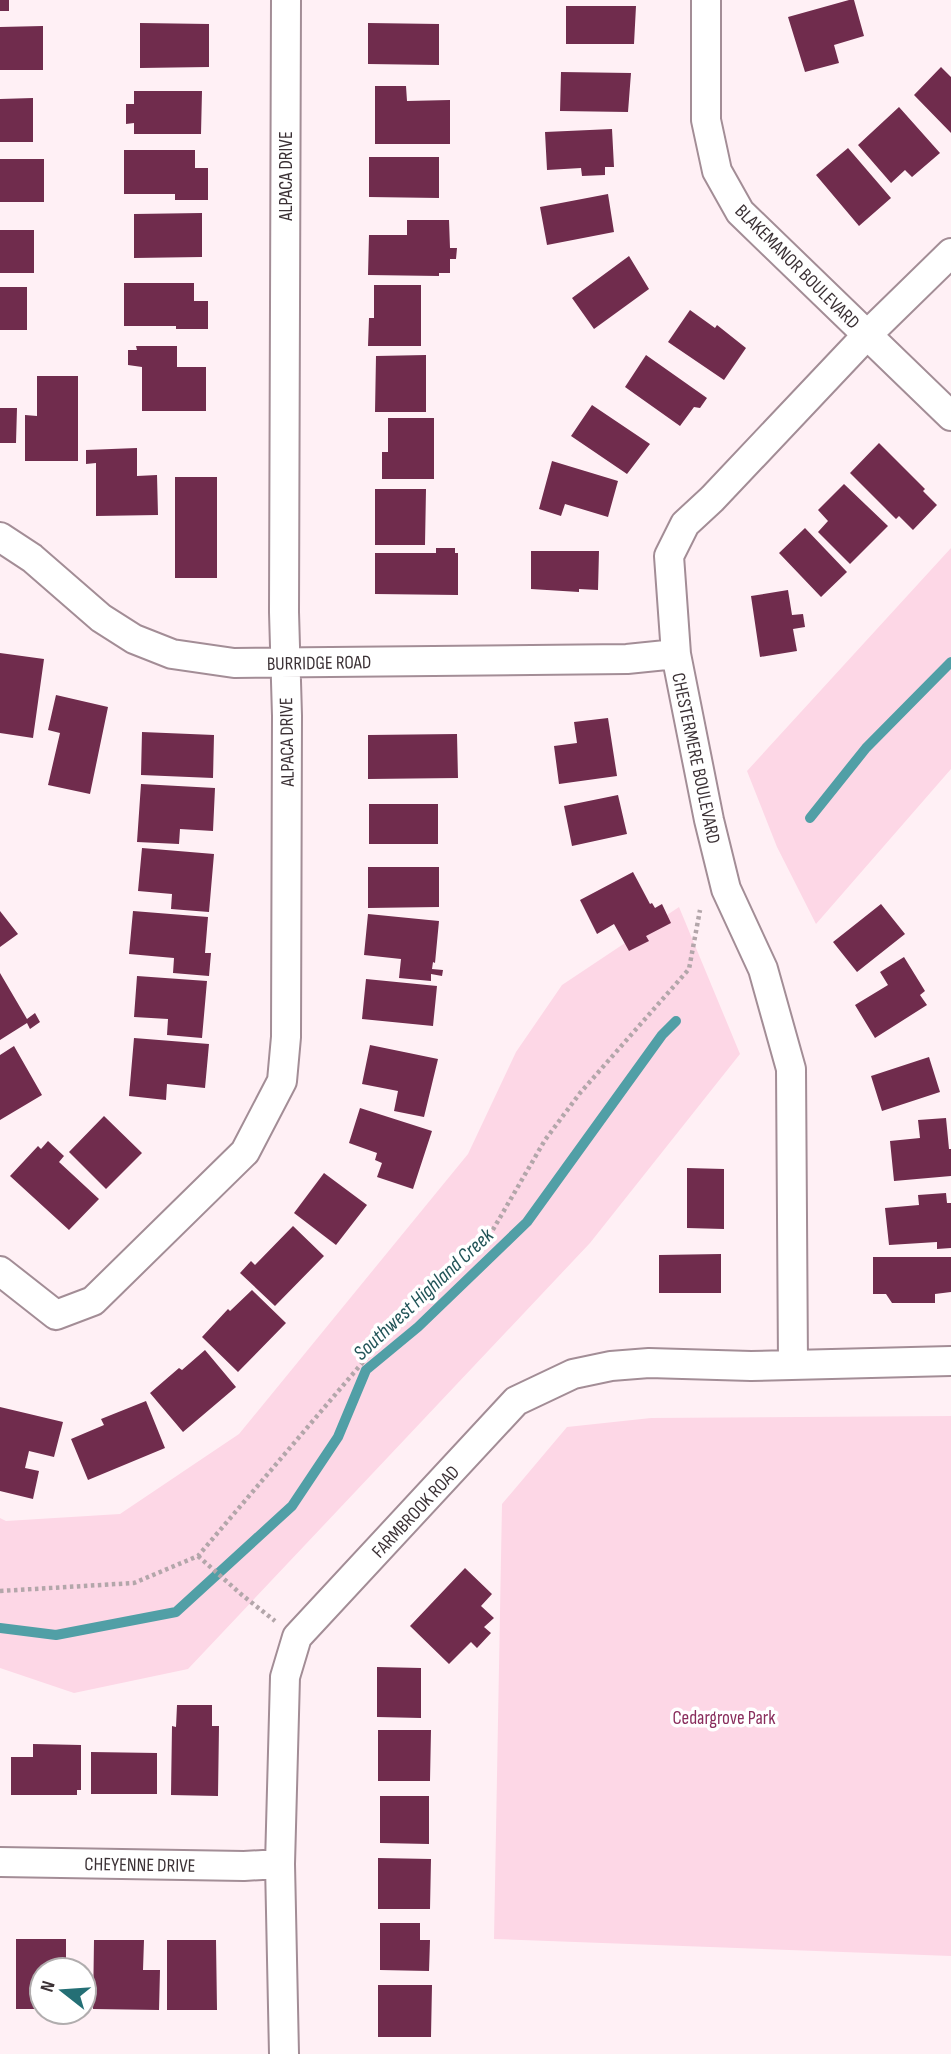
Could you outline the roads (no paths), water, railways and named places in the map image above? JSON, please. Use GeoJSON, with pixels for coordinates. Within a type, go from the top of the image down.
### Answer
{"type":"FeatureCollection","features":[{"type":"Feature","properties":{"kind":"street","name":"ALPACA DRIVE"},"geometry":{"type":"LineString","coordinates":[[0,1271],[56,1315],[93,1301],[245,1152],[282,1081],[286,1037],[286,0]]}},
{"type":"Feature","properties":{"kind":"street","name":"BLAKEMANOR BOULEVARD"},"geometry":{"type":"LineString","coordinates":[[706,0],[706,120],[717,171],[740,212],[951,416]]}},
{"type":"Feature","properties":{"kind":"street","name":"CHESTERMERE BOULEVARD"},"geometry":{"type":"LineString","coordinates":[[793,1364],[791,1069],[763,969],[726,889],[709,820],[676,654],[669,556],[685,524],[712,499],[867,335],[951,253]]}},
{"type":"Feature","properties":{"kind":"street","name":"BURRIDGE ROAD"},"geometry":{"type":"LineString","coordinates":[[0,537],[32,558],[101,618],[134,639],[172,654],[234,663],[627,659],[676,654]]}},
{"type":"Feature","properties":{"kind":"street","name":"FARMBROOK ROAD"},"geometry":{"type":"LineString","coordinates":[[284,2054],[281,1864],[285,1677],[297,1637],[516,1401],[573,1374],[611,1366],[649,1363],[751,1366],[951,1361]]}},
{"type":"Feature","properties":{"kind":"street","name":"CHEYENNE DRIVE"},"geometry":{"type":"LineString","coordinates":[[0,1862],[244,1866],[281,1864]]}},
{"type":"Feature","properties":{"kind":"waterway","name":"Southwest Highland Creek"},"geometry":{"type":"LineString","coordinates":[[810,818],[866,748],[951,662]]}},
{"type":"Feature","properties":{"kind":"waterway","name":"Southwest Highland Creek"},"geometry":{"type":"LineString","coordinates":[[0,1628],[56,1635],[176,1612],[292,1506],[338,1437],[366,1370],[418,1327],[527,1222],[662,1035],[676,1021]]}},
{"type":"Feature","properties":{"kind":"park label","name":"Cedargrove Park"},"geometry":{"type":"Point","coordinates":[724,1717]}}]}
